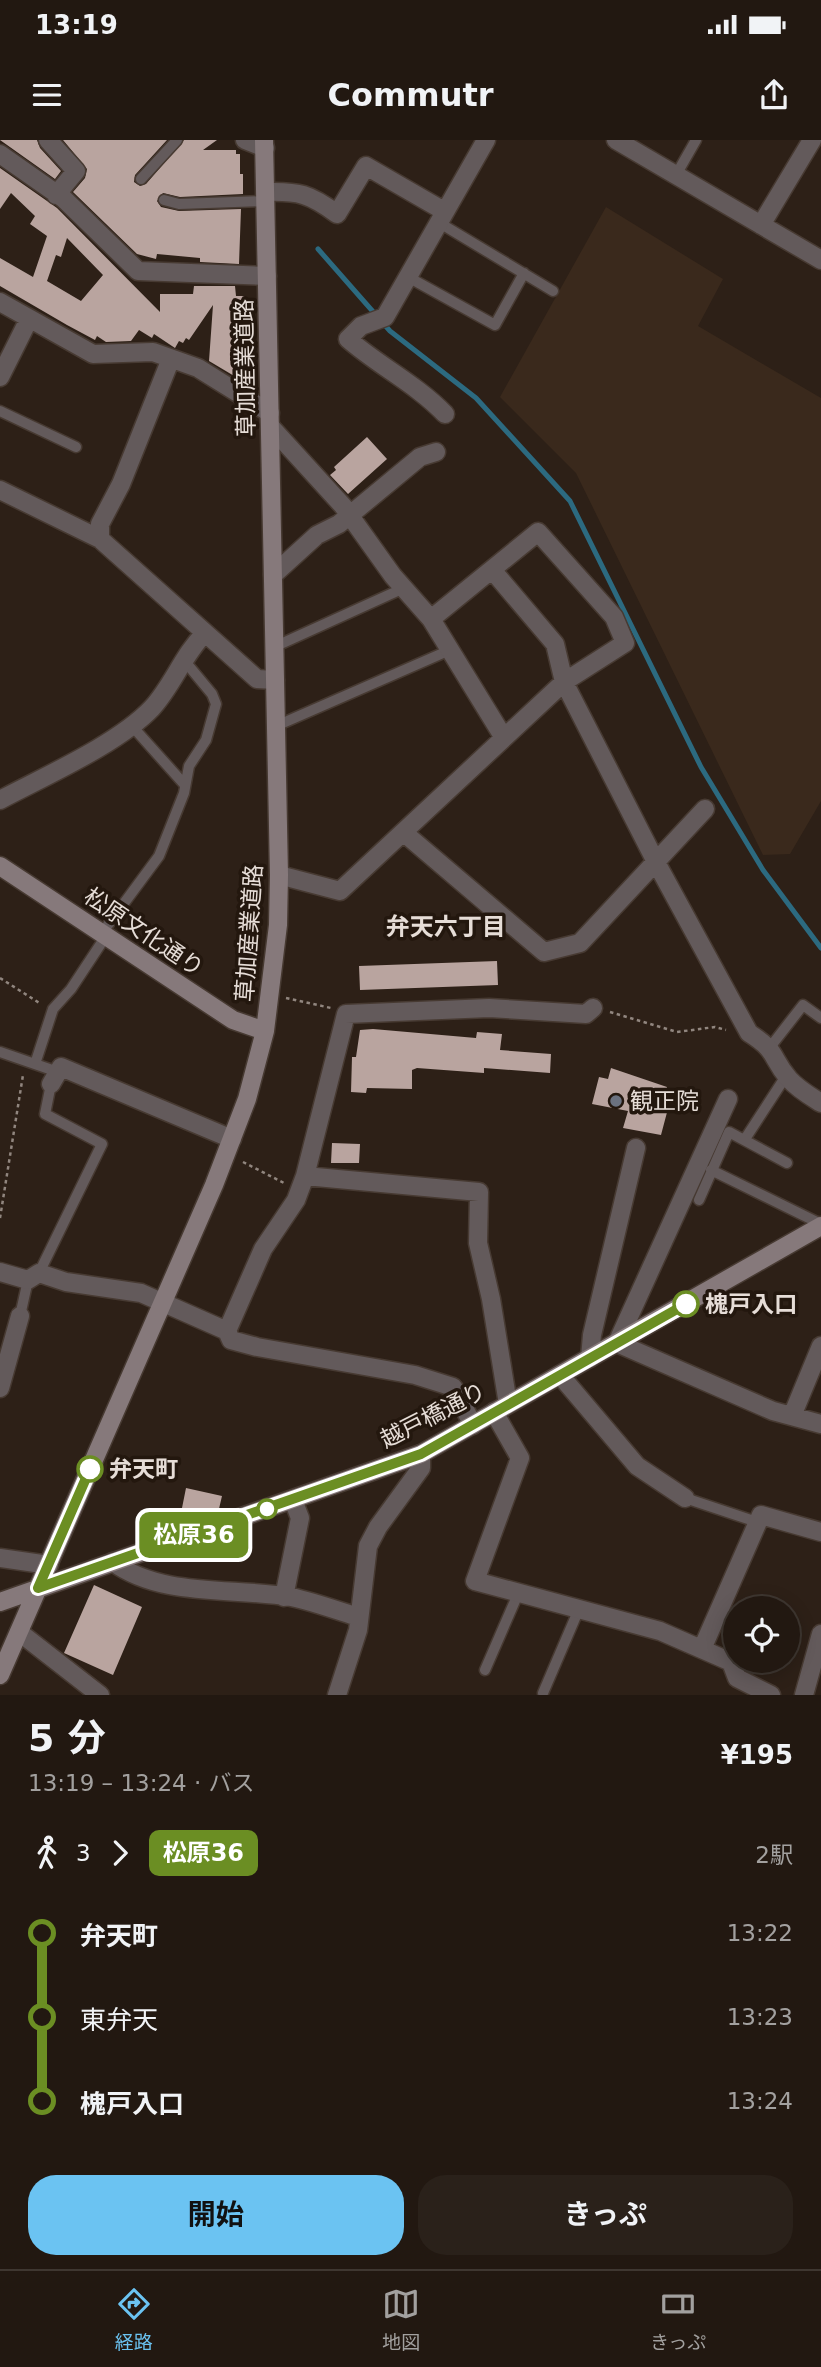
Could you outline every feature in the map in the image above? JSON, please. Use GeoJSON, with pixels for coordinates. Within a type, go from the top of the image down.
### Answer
{"type":"FeatureCollection","features":[{"type":"Feature","properties":{"kind":"main road","name":"草加産業道路"},"geometry":{"type":"LineString","coordinates":[[0,1675],[232,1139],[265,1031],[278,925],[279,875],[265,144]]}},
{"type":"Feature","properties":{"kind":"main road","name":"松原文化通り"},"geometry":{"type":"LineString","coordinates":[[3,873],[104,935],[233,1020],[265,1031]]}},
{"type":"Feature","properties":{"kind":"main road","name":"越戸橋通り"},"geometry":{"type":"LineString","coordinates":[[0,1602],[421,1454],[821,1225]]}},
{"type":"Feature","properties":{"kind":"street"},"geometry":{"type":"LineString","coordinates":[[48,140],[76,171],[55,195]]}},
{"type":"Feature","properties":{"kind":"street"},"geometry":{"type":"LineString","coordinates":[[245,140],[265,144]]}},
{"type":"Feature","properties":{"kind":"street"},"geometry":{"type":"LineString","coordinates":[[445,414],[432,401],[390,369],[373,361],[348,339],[361,326],[385,317],[485,140]]}},
{"type":"Feature","properties":{"kind":"street"},"geometry":{"type":"LineString","coordinates":[[616,140],[821,260]]}},
{"type":"Feature","properties":{"kind":"street"},"geometry":{"type":"LineString","coordinates":[[761,225],[812,140]]}},
{"type":"Feature","properties":{"kind":"street"},"geometry":{"type":"LineString","coordinates":[[0,154],[64,199],[138,271],[267,276]]}},
{"type":"Feature","properties":{"kind":"street"},"geometry":{"type":"LineString","coordinates":[[266,196],[295,191],[316,198],[337,214],[366,166],[441,217]]}},
{"type":"Feature","properties":{"kind":"street"},"geometry":{"type":"LineString","coordinates":[[0,302],[93,354],[153,352],[170,361],[213,375],[270,420],[350,515],[431,620],[504,738]]}},
{"type":"Feature","properties":{"kind":"street"},"geometry":{"type":"LineString","coordinates":[[3,365],[29,319]]}},
{"type":"Feature","properties":{"kind":"street"},"geometry":{"type":"LineString","coordinates":[[100,539],[100,524],[121,484],[170,361]]}},
{"type":"Feature","properties":{"kind":"street"},"geometry":{"type":"LineString","coordinates":[[273,575],[317,535],[350,515],[420,457],[436,452]]}},
{"type":"Feature","properties":{"kind":"street"},"geometry":{"type":"LineString","coordinates":[[0,490],[100,539],[257,679],[275,680]]}},
{"type":"Feature","properties":{"kind":"street"},"geometry":{"type":"LineString","coordinates":[[279,875],[340,891],[564,681],[625,643],[614,617],[538,532],[431,620]]}},
{"type":"Feature","properties":{"kind":"street"},"geometry":{"type":"LineString","coordinates":[[492,571],[555,644],[564,681],[657,864],[749,1033],[771,1046],[786,1076],[821,1103]]}},
{"type":"Feature","properties":{"kind":"street"},"geometry":{"type":"LineString","coordinates":[[0,800],[132,726],[154,706],[183,659],[205,633]]}},
{"type":"Feature","properties":{"kind":"street"},"geometry":{"type":"LineString","coordinates":[[403,832],[544,952],[580,943],[705,810]]}},
{"type":"Feature","properties":{"kind":"street"},"geometry":{"type":"LineString","coordinates":[[227,1331],[263,1249],[302,1183],[346,1014],[489,1008],[586,1014],[593,1007]]}},
{"type":"Feature","properties":{"kind":"street"},"geometry":{"type":"LineString","coordinates":[[55,1078],[61,1067],[232,1139]]}},
{"type":"Feature","properties":{"kind":"street"},"geometry":{"type":"LineString","coordinates":[[728,1099],[617,1343],[792,1416],[821,1424]]}},
{"type":"Feature","properties":{"kind":"street"},"geometry":{"type":"LineString","coordinates":[[590,1358],[592,1335],[636,1148]]}},
{"type":"Feature","properties":{"kind":"street"},"geometry":{"type":"LineString","coordinates":[[302,1183],[479,1192],[478,1243],[491,1299],[501,1408],[520,1458],[475,1581],[660,1631],[731,1662],[737,1678],[771,1695]]}},
{"type":"Feature","properties":{"kind":"street"},"geometry":{"type":"LineString","coordinates":[[0,1272],[141,1293],[227,1331],[231,1340],[415,1375],[453,1387],[473,1425]]}},
{"type":"Feature","properties":{"kind":"street"},"geometry":{"type":"LineString","coordinates":[[0,1388],[20,1316]]}},
{"type":"Feature","properties":{"kind":"street"},"geometry":{"type":"LineString","coordinates":[[792,1416],[821,1346]]}},
{"type":"Feature","properties":{"kind":"street"},"geometry":{"type":"LineString","coordinates":[[560,1375],[637,1466],[685,1498]]}},
{"type":"Feature","properties":{"kind":"street"},"geometry":{"type":"LineString","coordinates":[[337,1695],[354,1647],[368,1546],[378,1527],[421,1468],[421,1454]]}},
{"type":"Feature","properties":{"kind":"street"},"geometry":{"type":"LineString","coordinates":[[284,1597],[300,1518],[293,1500]]}},
{"type":"Feature","properties":{"kind":"street"},"geometry":{"type":"LineString","coordinates":[[702,1649],[761,1515],[821,1532]]}},
{"type":"Feature","properties":{"kind":"street"},"geometry":{"type":"LineString","coordinates":[[0,1558],[49,1565]]}},
{"type":"Feature","properties":{"kind":"street"},"geometry":{"type":"LineString","coordinates":[[113,1562],[131,1576],[166,1583],[284,1597],[358,1617]]}},
{"type":"Feature","properties":{"kind":"street"},"geometry":{"type":"LineString","coordinates":[[19,1632],[100,1695]]}},
{"type":"Feature","properties":{"kind":"street"},"geometry":{"type":"LineString","coordinates":[[804,1695],[821,1634]]}},
{"type":"Feature","properties":{"kind":"lane"},"geometry":{"type":"LineString","coordinates":[[141,179],[177,140]]}},
{"type":"Feature","properties":{"kind":"lane"},"geometry":{"type":"LineString","coordinates":[[676,175],[695,140]]}},
{"type":"Feature","properties":{"kind":"lane"},"geometry":{"type":"LineString","coordinates":[[164,200],[179,204],[266,196]]}},
{"type":"Feature","properties":{"kind":"lane"},"geometry":{"type":"LineString","coordinates":[[441,217],[554,291]]}},
{"type":"Feature","properties":{"kind":"lane"},"geometry":{"type":"LineString","coordinates":[[408,277],[495,325],[524,273]]}},
{"type":"Feature","properties":{"kind":"lane"},"geometry":{"type":"LineString","coordinates":[[0,411],[76,447]]}},
{"type":"Feature","properties":{"kind":"lane"},"geometry":{"type":"LineString","coordinates":[[274,647],[404,588]]}},
{"type":"Feature","properties":{"kind":"lane"},"geometry":{"type":"LineString","coordinates":[[276,726],[450,650]]}},
{"type":"Feature","properties":{"kind":"lane"},"geometry":{"type":"LineString","coordinates":[[30,1063],[53,1009],[71,989],[104,935],[159,856],[184,793],[189,766],[206,740],[216,704],[212,694],[183,659]]}},
{"type":"Feature","properties":{"kind":"lane"},"geometry":{"type":"LineString","coordinates":[[132,726],[184,784]]}},
{"type":"Feature","properties":{"kind":"lane"},"geometry":{"type":"LineString","coordinates":[[771,1046],[803,1005],[821,1018]]}},
{"type":"Feature","properties":{"kind":"lane"},"geometry":{"type":"LineString","coordinates":[[0,1052],[30,1063],[55,1078],[45,1114],[102,1144],[34,1276],[20,1316]]}},
{"type":"Feature","properties":{"kind":"lane"},"geometry":{"type":"LineString","coordinates":[[745,1139],[786,1076]]}},
{"type":"Feature","properties":{"kind":"lane"},"geometry":{"type":"LineString","coordinates":[[699,1200],[729,1132],[745,1139],[755,1149],[787,1163]]}},
{"type":"Feature","properties":{"kind":"lane"},"geometry":{"type":"LineString","coordinates":[[711,1170],[821,1225]]}},
{"type":"Feature","properties":{"kind":"lane"},"geometry":{"type":"LineString","coordinates":[[685,1498],[757,1522]]}},
{"type":"Feature","properties":{"kind":"lane"},"geometry":{"type":"LineString","coordinates":[[485,1670],[518,1594]]}},
{"type":"Feature","properties":{"kind":"lane"},"geometry":{"type":"LineString","coordinates":[[543,1693],[579,1609]]}},
{"type":"Feature","properties":{"kind":"path"},"geometry":{"type":"LineString","coordinates":[[0,978],[27,997],[53,1009]]}},
{"type":"Feature","properties":{"kind":"path"},"geometry":{"type":"LineString","coordinates":[[286,998],[346,1014]]}},
{"type":"Feature","properties":{"kind":"path"},"geometry":{"type":"LineString","coordinates":[[593,1007],[677,1032],[715,1027],[749,1033]]}},
{"type":"Feature","properties":{"kind":"path"},"geometry":{"type":"LineString","coordinates":[[0,1218],[30,1063]]}},
{"type":"Feature","properties":{"kind":"path"},"geometry":{"type":"LineString","coordinates":[[243,1162],[302,1183]]}},
{"type":"Feature","properties":{"kind":"shaded area"},"geometry":{"type":"Polygon","coordinates":[[[606,207],[723,279],[698,326],[821,398],[821,801],[790,854],[763,855],[576,473],[500,397],[606,207]]]}},
{"type":"Feature","properties":{"kind":"building"},"geometry":{"type":"Polygon","coordinates":[[[0,140],[37,140],[40,148],[61,171],[55,179],[0,140]]]}},
{"type":"Feature","properties":{"kind":"building"},"geometry":{"type":"Polygon","coordinates":[[[63,140],[167,140],[135,175],[134,182],[140,186],[146,184],[184,140],[217,140],[203,150],[236,150],[236,154],[240,154],[243,194],[180,197],[163,193],[157,201],[161,207],[179,211],[241,209],[239,264],[200,262],[200,258],[157,254],[156,259],[137,254],[73,192],[85,178],[87,169],[63,140]]]}},
{"type":"Feature","properties":{"kind":"building"},"geometry":{"type":"Polygon","coordinates":[[[0,168],[57,208],[160,312],[160,294],[193,294],[194,286],[235,286],[236,296],[245,296],[246,383],[209,361],[213,305],[189,340],[186,338],[183,343],[179,341],[175,348],[154,334],[152,338],[139,330],[131,341],[106,342],[97,336],[95,340],[0,286],[0,258],[33,277],[47,236],[30,224],[35,216],[11,193],[0,209],[0,168]],[[67,238],[61,257],[56,255],[47,281],[81,301],[103,275],[67,238]]]}},
{"type":"Feature","properties":{"kind":"building"},"geometry":{"type":"Polygon","coordinates":[[[367,437],[387,459],[348,494],[330,475],[336,470],[334,467],[367,437]]]}},
{"type":"Feature","properties":{"kind":"building"},"geometry":{"type":"Polygon","coordinates":[[[497,961],[498,985],[360,990],[359,966],[497,961]]]}},
{"type":"Feature","properties":{"kind":"building"},"geometry":{"type":"Polygon","coordinates":[[[360,1030],[476,1038],[477,1032],[502,1034],[500,1050],[551,1054],[550,1073],[484,1068],[484,1073],[417,1068],[412,1070],[412,1089],[367,1088],[366,1093],[351,1092],[352,1057],[356,1057],[360,1030]]]}},
{"type":"Feature","properties":{"kind":"building","name":"観正院"},"geometry":{"type":"Polygon","coordinates":[[[611,1068],[667,1087],[664,1099],[670,1101],[661,1135],[623,1128],[628,1111],[592,1104],[599,1077],[608,1079],[611,1068]]]}},
{"type":"Feature","properties":{"kind":"building"},"geometry":{"type":"Polygon","coordinates":[[[332,1143],[360,1144],[359,1163],[331,1163],[332,1143]]]}},
{"type":"Feature","properties":{"kind":"building"},"geometry":{"type":"Polygon","coordinates":[[[186,1488],[222,1496],[218,1513],[182,1508],[186,1488]]]}},
{"type":"Feature","properties":{"kind":"building"},"geometry":{"type":"Polygon","coordinates":[[[94,1585],[142,1607],[113,1675],[64,1653],[94,1585]]]}},
{"type":"Feature","properties":{"kind":"waterway"},"geometry":{"type":"LineString","coordinates":[[318,249],[390,331],[476,398],[570,501],[701,767],[763,870],[821,948]]}},
{"type":"Feature","properties":{"kind":"bus line","name":"松原36"},"geometry":{"type":"LineString","coordinates":[[90,1469],[38,1588],[421,1454],[686,1304]]}},
{"type":"Feature","properties":{"kind":"place","name":"観正院"},"geometry":{"type":"Point","coordinates":[616,1101]}},
{"type":"Feature","properties":{"kind":"place","name":"槐戸入口"},"geometry":{"type":"Point","coordinates":[686,1304]}},
{"type":"Feature","properties":{"kind":"place","name":"弁天町"},"geometry":{"type":"Point","coordinates":[90,1469]}},
{"type":"Feature","properties":{"kind":"district","name":"弁天六丁目"},"geometry":{"type":"Point","coordinates":[446,927]}}]}
